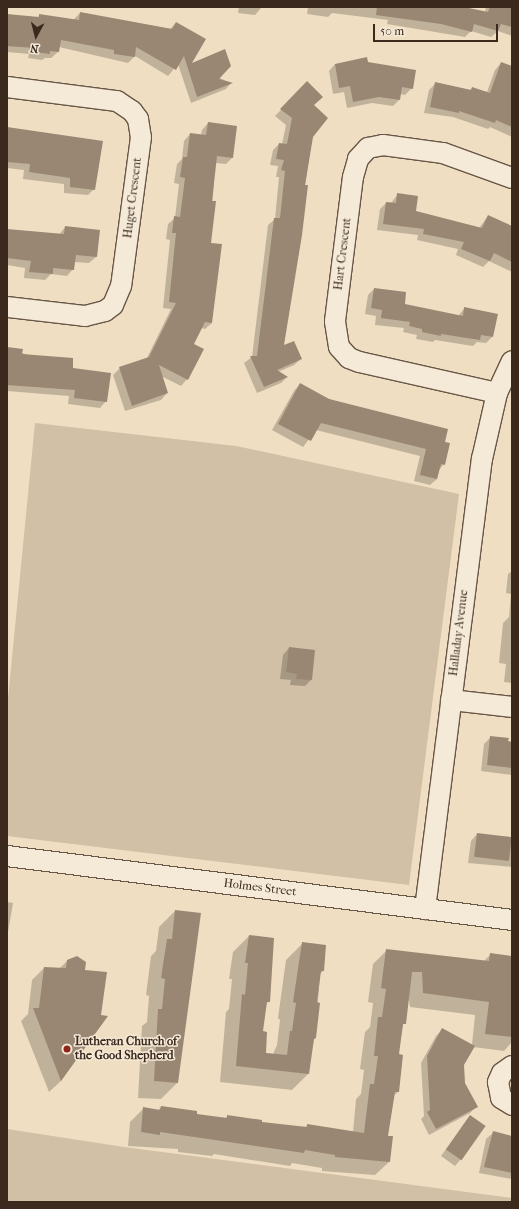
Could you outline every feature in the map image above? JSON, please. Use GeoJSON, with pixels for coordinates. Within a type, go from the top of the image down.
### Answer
{"type":"FeatureCollection","features":[{"type":"Feature","properties":{"kind":"street","name":"Huget Crescent"},"geometry":{"type":"LineString","coordinates":[[7,87],[117,101],[132,112],[138,119],[141,137],[121,286],[113,305],[105,312],[85,316],[7,307]]}},
{"type":"Feature","properties":{"kind":"street","name":"Hart Crescent"},"geometry":{"type":"LineString","coordinates":[[497,393],[359,362],[349,358],[339,347],[335,321],[353,177],[358,159],[368,148],[383,145],[443,153],[512,178]]}},
{"type":"Feature","properties":{"kind":"street","name":"Halladay Avenue"},"geometry":{"type":"LineString","coordinates":[[426,909],[482,459],[497,393],[512,361]]}},
{"type":"Feature","properties":{"kind":"street"},"geometry":{"type":"LineString","coordinates":[[451,700],[512,707]]}},
{"type":"Feature","properties":{"kind":"street","name":"Holmes Street"},"geometry":{"type":"LineString","coordinates":[[7,856],[512,920]]}},
{"type":"Feature","properties":{"kind":"street"},"geometry":{"type":"LineString","coordinates":[[512,1066],[502,1073],[498,1082],[501,1098],[512,1105]]}},
{"type":"Feature","properties":{"kind":"shaded area"},"geometry":{"type":"Polygon","coordinates":[[[35,423],[236,446],[459,494],[409,885],[7,836],[7,709],[35,423]]]}},
{"type":"Feature","properties":{"kind":"shaded area"},"geometry":{"type":"Polygon","coordinates":[[[7,1129],[124,1147],[512,1198],[512,1202],[7,1202],[7,1129]]]}},
{"type":"Feature","properties":{"kind":"building"},"geometry":{"type":"Polygon","coordinates":[[[377,7],[464,7],[488,12],[490,7],[512,7],[512,27],[501,24],[498,31],[474,24],[472,32],[441,24],[376,15],[377,7]]]}},
{"type":"Feature","properties":{"kind":"building"},"geometry":{"type":"Polygon","coordinates":[[[80,12],[172,29],[176,22],[206,39],[192,63],[225,49],[231,66],[219,79],[233,83],[197,97],[184,56],[176,70],[136,47],[135,57],[114,54],[114,50],[61,40],[59,52],[50,51],[50,54],[34,52],[34,48],[7,46],[7,14],[39,17],[39,14],[79,20],[80,12]]]}},
{"type":"Feature","properties":{"kind":"building"},"geometry":{"type":"Polygon","coordinates":[[[367,57],[368,62],[416,70],[413,89],[402,87],[400,100],[379,97],[353,102],[350,86],[339,88],[335,64],[367,57]]]}},
{"type":"Feature","properties":{"kind":"building"},"geometry":{"type":"Polygon","coordinates":[[[501,62],[512,66],[512,127],[496,120],[495,123],[459,111],[459,113],[430,107],[435,82],[471,90],[472,87],[490,93],[501,62]]]}},
{"type":"Feature","properties":{"kind":"building"},"geometry":{"type":"Polygon","coordinates":[[[307,81],[323,97],[314,105],[328,118],[313,137],[305,185],[308,185],[302,235],[284,345],[294,341],[302,359],[277,370],[288,377],[264,387],[250,356],[257,356],[274,218],[280,218],[285,171],[281,170],[284,160],[276,159],[279,143],[287,144],[292,118],[280,109],[307,81]]]}},
{"type":"Feature","properties":{"kind":"building"},"geometry":{"type":"Polygon","coordinates":[[[208,122],[237,126],[233,158],[217,156],[212,201],[216,201],[211,243],[222,244],[212,323],[205,322],[194,344],[204,349],[188,380],[159,365],[168,393],[132,406],[119,367],[149,357],[176,303],[169,302],[176,233],[172,233],[174,216],[180,217],[185,178],[180,177],[183,157],[187,157],[190,133],[206,135],[208,122]]]}},
{"type":"Feature","properties":{"kind":"building"},"geometry":{"type":"Polygon","coordinates":[[[7,127],[103,141],[95,190],[70,187],[70,178],[29,172],[30,164],[7,162],[7,127]]]}},
{"type":"Feature","properties":{"kind":"building"},"geometry":{"type":"Polygon","coordinates":[[[397,193],[418,196],[416,211],[482,228],[488,215],[512,226],[512,262],[494,253],[490,261],[461,249],[464,242],[423,234],[424,229],[383,224],[386,202],[396,203],[397,193]]]}},
{"type":"Feature","properties":{"kind":"building"},"geometry":{"type":"Polygon","coordinates":[[[65,226],[100,230],[97,257],[76,255],[74,270],[53,268],[53,274],[29,272],[31,261],[7,258],[7,229],[64,234],[65,226]]]}},
{"type":"Feature","properties":{"kind":"building"},"geometry":{"type":"Polygon","coordinates":[[[374,288],[406,292],[405,304],[463,316],[464,307],[498,314],[493,337],[481,335],[480,340],[441,334],[441,336],[422,332],[422,329],[409,326],[410,322],[381,318],[382,310],[371,308],[374,288]]]}},
{"type":"Feature","properties":{"kind":"building"},"geometry":{"type":"Polygon","coordinates":[[[7,347],[23,349],[22,354],[73,358],[73,368],[111,373],[107,402],[74,398],[75,390],[7,385],[7,347]]]}},
{"type":"Feature","properties":{"kind":"building"},"geometry":{"type":"Polygon","coordinates":[[[300,383],[329,399],[448,429],[445,442],[450,443],[445,465],[441,464],[437,479],[420,475],[426,449],[321,423],[311,441],[278,424],[300,383]]]}},
{"type":"Feature","properties":{"kind":"building"},"geometry":{"type":"Polygon","coordinates":[[[289,647],[315,650],[312,680],[296,679],[297,674],[286,672],[289,647]]]}},
{"type":"Feature","properties":{"kind":"building"},"geometry":{"type":"Polygon","coordinates":[[[490,736],[509,738],[508,741],[512,742],[512,768],[487,765],[490,736]]]}},
{"type":"Feature","properties":{"kind":"building"},"geometry":{"type":"Polygon","coordinates":[[[477,833],[512,837],[509,861],[474,857],[477,833]]]}},
{"type":"Feature","properties":{"kind":"building"},"geometry":{"type":"Polygon","coordinates":[[[175,910],[201,913],[178,1083],[154,1081],[158,1009],[162,1009],[165,979],[161,978],[167,939],[172,939],[175,910]]]}},
{"type":"Feature","properties":{"kind":"building"},"geometry":{"type":"Polygon","coordinates":[[[249,935],[274,938],[270,1002],[267,1002],[263,1031],[267,1032],[266,1053],[287,1055],[296,1003],[293,1002],[302,942],[326,945],[324,971],[321,971],[317,1002],[320,1003],[316,1038],[314,1039],[309,1074],[236,1066],[242,994],[245,995],[248,963],[245,963],[249,935]]]}},
{"type":"Feature","properties":{"kind":"building"},"geometry":{"type":"Polygon","coordinates":[[[386,949],[489,961],[490,953],[512,956],[512,1037],[485,1034],[489,1002],[423,993],[422,972],[412,972],[406,1024],[403,1024],[399,1054],[403,1055],[399,1092],[395,1092],[388,1136],[393,1136],[390,1162],[335,1157],[335,1155],[305,1150],[304,1153],[160,1132],[160,1135],[141,1132],[143,1107],[160,1110],[161,1106],[197,1111],[197,1114],[227,1118],[227,1115],[262,1120],[262,1122],[307,1127],[307,1124],[364,1133],[370,1084],[374,1084],[378,1056],[374,1056],[378,1017],[382,1017],[386,989],[381,988],[386,949]]]}},
{"type":"Feature","properties":{"kind":"building","name":"Lutheran Church of the Good Shepherd"},"geometry":{"type":"Polygon","coordinates":[[[77,956],[86,962],[85,970],[107,972],[101,1015],[108,1016],[61,1081],[33,1008],[39,1008],[44,967],[66,968],[67,960],[77,956]]]}},
{"type":"Feature","properties":{"kind":"building"},"geometry":{"type":"Polygon","coordinates":[[[442,1028],[475,1046],[464,1065],[465,1083],[478,1107],[436,1129],[427,1112],[430,1110],[427,1056],[442,1028]]]}},
{"type":"Feature","properties":{"kind":"building"},"geometry":{"type":"Polygon","coordinates":[[[470,1115],[486,1126],[461,1160],[446,1149],[470,1115]]]}},
{"type":"Feature","properties":{"kind":"building"},"geometry":{"type":"Polygon","coordinates":[[[493,1131],[512,1136],[512,1173],[484,1167],[493,1131]]]}},
{"type":"Feature","properties":{"kind":"place","name":"Lutheran Church of the Good Shepherd"},"geometry":{"type":"Point","coordinates":[67,1049]}}]}
